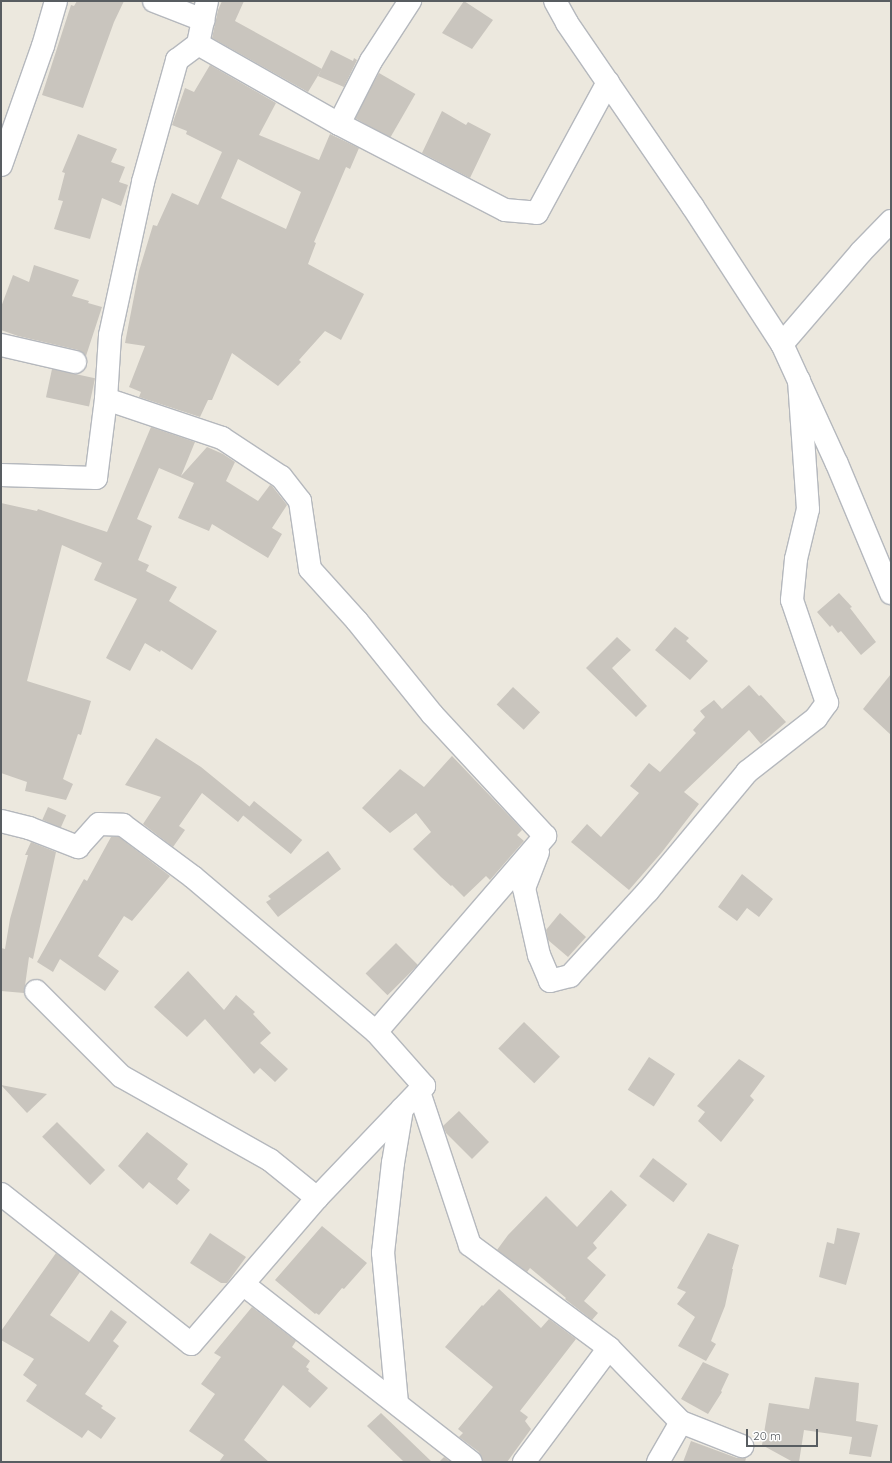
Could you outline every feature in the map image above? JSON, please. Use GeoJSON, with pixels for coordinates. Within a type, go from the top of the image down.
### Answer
{"type":"FeatureCollection","features":[{"type":"Feature","properties":{"kind":"street"},"geometry":{"type":"LineString","coordinates":[[1,166],[43,46],[56,1]]}},
{"type":"Feature","properties":{"kind":"street"},"geometry":{"type":"LineString","coordinates":[[1,475],[96,478],[106,399],[110,335],[143,182],[177,60],[198,44],[205,11],[154,1]]}},
{"type":"Feature","properties":{"kind":"street"},"geometry":{"type":"LineString","coordinates":[[339,124],[371,61],[410,1]]}},
{"type":"Feature","properties":{"kind":"street"},"geometry":{"type":"LineString","coordinates":[[555,1],[567,23],[693,207],[782,344],[891,593]]}},
{"type":"Feature","properties":{"kind":"street"},"geometry":{"type":"LineString","coordinates":[[198,44],[339,124],[505,210],[537,213],[608,82]]}},
{"type":"Feature","properties":{"kind":"street"},"geometry":{"type":"LineString","coordinates":[[782,344],[861,252],[891,221]]}},
{"type":"Feature","properties":{"kind":"street"},"geometry":{"type":"LineString","coordinates":[[1,345],[75,362]]}},
{"type":"Feature","properties":{"kind":"street"},"geometry":{"type":"LineString","coordinates":[[545,836],[524,888],[539,955],[550,981],[570,976],[648,891],[747,772],[816,718],[827,703],[792,600],[796,560],[808,509],[799,380]]}},
{"type":"Feature","properties":{"kind":"street"},"geometry":{"type":"LineString","coordinates":[[106,399],[222,438],[281,477],[300,500],[310,569],[357,621],[432,714],[545,836]]}},
{"type":"Feature","properties":{"kind":"street"},"geometry":{"type":"LineString","coordinates":[[1,821],[29,828],[78,847],[99,824],[123,825],[193,877],[376,1032],[424,1086],[317,1198],[191,1344],[1,1194]]}},
{"type":"Feature","properties":{"kind":"street"},"geometry":{"type":"LineString","coordinates":[[376,1032],[545,836]]}},
{"type":"Feature","properties":{"kind":"street"},"geometry":{"type":"LineString","coordinates":[[36,991],[121,1076],[270,1160],[317,1198]]}},
{"type":"Feature","properties":{"kind":"street"},"geometry":{"type":"LineString","coordinates":[[418,1092],[470,1245],[609,1348],[681,1422],[742,1446]]}},
{"type":"Feature","properties":{"kind":"street"},"geometry":{"type":"LineString","coordinates":[[397,1403],[383,1253],[393,1163],[402,1109]]}},
{"type":"Feature","properties":{"kind":"street"},"geometry":{"type":"LineString","coordinates":[[243,1284],[471,1462]]}},
{"type":"Feature","properties":{"kind":"street"},"geometry":{"type":"LineString","coordinates":[[524,1462],[609,1348]]}},
{"type":"Feature","properties":{"kind":"street"},"geometry":{"type":"LineString","coordinates":[[658,1462],[681,1422]]}},
{"type":"Feature","properties":{"kind":"building"},"geometry":{"type":"Polygon","coordinates":[[[77,1],[124,1],[114,22],[83,108],[42,95],[71,5],[74,6],[77,1]]]}},
{"type":"Feature","properties":{"kind":"building"},"geometry":{"type":"Polygon","coordinates":[[[222,1],[244,1],[235,21],[322,69],[308,92],[212,38],[218,10],[222,1]]]}},
{"type":"Feature","properties":{"kind":"building"},"geometry":{"type":"Polygon","coordinates":[[[464,1],[493,20],[472,49],[442,33],[464,1]]]}},
{"type":"Feature","properties":{"kind":"building"},"geometry":{"type":"Polygon","coordinates":[[[331,50],[353,61],[354,58],[357,60],[344,87],[318,76],[331,50]]]}},
{"type":"Feature","properties":{"kind":"building"},"geometry":{"type":"Polygon","coordinates":[[[210,65],[276,103],[259,135],[319,160],[330,134],[359,148],[350,169],[346,167],[314,242],[316,243],[308,264],[364,294],[341,340],[325,331],[299,360],[301,362],[278,386],[232,353],[212,400],[208,400],[200,417],[139,397],[141,392],[129,387],[145,346],[125,343],[139,271],[153,225],[157,226],[172,193],[198,205],[222,152],[186,134],[187,131],[172,125],[185,88],[194,92],[210,65]],[[238,159],[221,198],[286,229],[301,192],[238,159]]]}},
{"type":"Feature","properties":{"kind":"building"},"geometry":{"type":"Polygon","coordinates":[[[379,73],[415,94],[390,138],[354,117],[379,73]]]}},
{"type":"Feature","properties":{"kind":"building"},"geometry":{"type":"Polygon","coordinates":[[[442,111],[466,125],[468,122],[491,134],[470,178],[422,153],[442,111]]]}},
{"type":"Feature","properties":{"kind":"building"},"geometry":{"type":"Polygon","coordinates":[[[78,134],[117,149],[111,162],[125,167],[119,182],[128,185],[121,206],[102,198],[90,239],[54,229],[63,201],[58,200],[65,173],[62,172],[78,134]]]}},
{"type":"Feature","properties":{"kind":"building"},"geometry":{"type":"Polygon","coordinates":[[[34,265],[79,280],[72,296],[102,307],[86,356],[78,350],[18,336],[1,330],[1,307],[13,275],[29,282],[34,265]]]}},
{"type":"Feature","properties":{"kind":"building"},"geometry":{"type":"Polygon","coordinates":[[[52,369],[95,378],[89,407],[46,397],[52,369]]]}},
{"type":"Feature","properties":{"kind":"building"},"geometry":{"type":"Polygon","coordinates":[[[151,427],[195,442],[181,476],[207,447],[223,454],[235,462],[226,481],[258,501],[270,485],[272,486],[287,505],[272,528],[282,534],[268,558],[212,524],[209,531],[178,518],[194,483],[159,468],[137,519],[152,526],[138,560],[149,565],[146,571],[177,587],[169,601],[217,631],[192,670],[161,650],[160,652],[145,643],[130,671],[106,658],[137,599],[94,580],[102,563],[62,545],[27,681],[91,701],[81,735],[78,734],[63,779],[73,784],[66,800],[25,791],[27,782],[1,773],[1,503],[37,511],[38,509],[107,532],[151,427]]]}},
{"type":"Feature","properties":{"kind":"building"},"geometry":{"type":"Polygon","coordinates":[[[839,593],[852,607],[850,608],[876,642],[861,655],[841,631],[838,633],[832,625],[830,627],[817,612],[839,593]]]}},
{"type":"Feature","properties":{"kind":"building"},"geometry":{"type":"Polygon","coordinates":[[[675,627],[689,638],[686,641],[708,661],[690,680],[655,650],[675,627]]]}},
{"type":"Feature","properties":{"kind":"building"},"geometry":{"type":"Polygon","coordinates":[[[617,637],[631,650],[612,668],[647,706],[636,717],[586,668],[617,637]]]}},
{"type":"Feature","properties":{"kind":"building"},"geometry":{"type":"Polygon","coordinates":[[[891,674],[891,735],[863,709],[891,674]]]}},
{"type":"Feature","properties":{"kind":"building"},"geometry":{"type":"Polygon","coordinates":[[[749,685],[759,696],[761,695],[786,722],[761,744],[749,730],[684,792],[699,804],[662,852],[629,890],[571,842],[587,824],[601,837],[639,793],[630,786],[649,763],[660,772],[696,733],[693,730],[705,717],[700,711],[714,700],[722,709],[749,685]]]}},
{"type":"Feature","properties":{"kind":"building"},"geometry":{"type":"Polygon","coordinates":[[[513,687],[540,712],[524,730],[497,705],[513,687]]]}},
{"type":"Feature","properties":{"kind":"building"},"geometry":{"type":"Polygon","coordinates":[[[156,738],[201,767],[250,807],[238,822],[202,793],[179,826],[185,830],[173,847],[143,824],[161,797],[125,785],[156,738]]]}},
{"type":"Feature","properties":{"kind":"building"},"geometry":{"type":"Polygon","coordinates":[[[452,756],[517,824],[522,830],[517,835],[524,841],[490,880],[486,876],[464,897],[413,849],[431,832],[416,813],[390,833],[362,808],[400,769],[424,787],[452,756]]]}},
{"type":"Feature","properties":{"kind":"building"},"geometry":{"type":"Polygon","coordinates":[[[254,801],[302,840],[291,854],[243,815],[254,801]]]}},
{"type":"Feature","properties":{"kind":"building"},"geometry":{"type":"Polygon","coordinates":[[[48,807],[66,815],[61,828],[42,820],[48,807]]]}},
{"type":"Feature","properties":{"kind":"building"},"geometry":{"type":"Polygon","coordinates":[[[111,837],[119,837],[170,876],[132,921],[124,916],[98,956],[119,971],[105,991],[60,959],[53,972],[37,962],[84,879],[87,881],[111,837]]]}},
{"type":"Feature","properties":{"kind":"building"},"geometry":{"type":"Polygon","coordinates":[[[31,842],[56,852],[33,959],[29,957],[24,993],[1,991],[1,948],[5,949],[10,919],[28,855],[25,855],[31,842]]]}},
{"type":"Feature","properties":{"kind":"building"},"geometry":{"type":"Polygon","coordinates":[[[328,851],[341,869],[278,917],[266,902],[271,899],[268,896],[328,851]]]}},
{"type":"Feature","properties":{"kind":"building"},"geometry":{"type":"Polygon","coordinates":[[[742,874],[773,899],[759,917],[747,908],[737,921],[718,907],[742,874]]]}},
{"type":"Feature","properties":{"kind":"building"},"geometry":{"type":"Polygon","coordinates":[[[560,913],[586,937],[568,957],[548,940],[546,930],[560,913]]]}},
{"type":"Feature","properties":{"kind":"building"},"geometry":{"type":"Polygon","coordinates":[[[396,943],[418,965],[388,995],[366,973],[396,943]]]}},
{"type":"Feature","properties":{"kind":"building"},"geometry":{"type":"Polygon","coordinates":[[[188,971],[224,1010],[236,995],[255,1012],[253,1014],[271,1033],[260,1043],[288,1069],[275,1082],[260,1068],[254,1074],[205,1019],[187,1037],[154,1007],[188,971]]]}},
{"type":"Feature","properties":{"kind":"building"},"geometry":{"type":"Polygon","coordinates":[[[524,1022],[560,1057],[534,1083],[498,1049],[524,1022]]]}},
{"type":"Feature","properties":{"kind":"building"},"geometry":{"type":"Polygon","coordinates":[[[649,1057],[675,1074],[654,1107],[628,1090],[649,1057]]]}},
{"type":"Feature","properties":{"kind":"building"},"geometry":{"type":"Polygon","coordinates":[[[739,1059],[765,1076],[750,1096],[754,1100],[721,1142],[698,1121],[705,1112],[697,1106],[739,1059]]]}},
{"type":"Feature","properties":{"kind":"building"},"geometry":{"type":"Polygon","coordinates":[[[1,1085],[47,1094],[27,1113],[1,1085]]]}},
{"type":"Feature","properties":{"kind":"building"},"geometry":{"type":"Polygon","coordinates":[[[459,1111],[489,1142],[472,1159],[446,1133],[443,1126],[459,1111]]]}},
{"type":"Feature","properties":{"kind":"building"},"geometry":{"type":"Polygon","coordinates":[[[57,1122],[105,1170],[90,1185],[42,1137],[57,1122]]]}},
{"type":"Feature","properties":{"kind":"building"},"geometry":{"type":"Polygon","coordinates":[[[147,1132],[188,1164],[177,1179],[190,1190],[177,1205],[149,1182],[143,1189],[118,1166],[147,1132]]]}},
{"type":"Feature","properties":{"kind":"building"},"geometry":{"type":"Polygon","coordinates":[[[653,1158],[687,1184],[673,1202],[639,1176],[653,1158]]]}},
{"type":"Feature","properties":{"kind":"building"},"geometry":{"type":"Polygon","coordinates":[[[611,1190],[627,1205],[593,1243],[597,1248],[587,1258],[606,1275],[584,1301],[598,1313],[592,1320],[565,1299],[566,1298],[530,1268],[527,1272],[497,1250],[508,1235],[546,1196],[577,1227],[611,1190]]]}},
{"type":"Feature","properties":{"kind":"building"},"geometry":{"type":"Polygon","coordinates":[[[322,1226],[367,1263],[344,1289],[342,1288],[319,1315],[316,1313],[315,1314],[275,1280],[322,1226]]]}},
{"type":"Feature","properties":{"kind":"building"},"geometry":{"type":"Polygon","coordinates":[[[837,1228],[860,1233],[846,1285],[819,1277],[827,1242],[834,1244],[837,1228]]]}},
{"type":"Feature","properties":{"kind":"building"},"geometry":{"type":"Polygon","coordinates":[[[210,1233],[246,1257],[227,1283],[221,1283],[190,1263],[210,1233]]]}},
{"type":"Feature","properties":{"kind":"building"},"geometry":{"type":"Polygon","coordinates":[[[708,1233],[739,1245],[732,1269],[725,1306],[711,1341],[716,1344],[706,1361],[678,1346],[695,1317],[677,1304],[686,1292],[677,1288],[708,1233]]]}},
{"type":"Feature","properties":{"kind":"building"},"geometry":{"type":"Polygon","coordinates":[[[56,1253],[80,1272],[50,1315],[89,1342],[111,1310],[127,1322],[113,1341],[119,1346],[85,1394],[103,1406],[101,1408],[116,1418],[101,1439],[88,1430],[82,1438],[26,1401],[37,1385],[23,1375],[34,1359],[1,1340],[1,1331],[56,1253]]]}},
{"type":"Feature","properties":{"kind":"building"},"geometry":{"type":"Polygon","coordinates":[[[499,1289],[541,1328],[549,1319],[576,1339],[520,1411],[528,1417],[525,1421],[531,1429],[507,1462],[483,1462],[479,1452],[459,1437],[463,1433],[458,1429],[493,1387],[445,1347],[482,1305],[483,1306],[499,1289]]]}},
{"type":"Feature","properties":{"kind":"building"},"geometry":{"type":"Polygon","coordinates":[[[252,1307],[296,1341],[292,1347],[310,1361],[306,1367],[309,1369],[308,1371],[328,1388],[310,1408],[283,1385],[244,1440],[269,1462],[219,1462],[224,1455],[189,1431],[215,1394],[201,1384],[221,1357],[214,1353],[252,1307]]]}},
{"type":"Feature","properties":{"kind":"building"},"geometry":{"type":"Polygon","coordinates":[[[703,1362],[729,1374],[721,1391],[722,1392],[708,1414],[681,1399],[703,1362]]]}},
{"type":"Feature","properties":{"kind":"building"},"geometry":{"type":"Polygon","coordinates":[[[815,1377],[859,1383],[856,1421],[878,1425],[871,1457],[849,1454],[852,1437],[804,1430],[799,1462],[793,1462],[762,1445],[769,1403],[809,1409],[815,1377]]]}},
{"type":"Feature","properties":{"kind":"building"},"geometry":{"type":"Polygon","coordinates":[[[381,1413],[432,1462],[404,1462],[367,1426],[381,1413]]]}},
{"type":"Feature","properties":{"kind":"building"},"geometry":{"type":"Polygon","coordinates":[[[691,1441],[737,1458],[746,1458],[745,1462],[683,1462],[691,1441]]]}},
{"type":"Feature","properties":{"kind":"building"},"geometry":{"type":"Polygon","coordinates":[[[444,1457],[451,1462],[439,1462],[444,1457]]]}}]}
